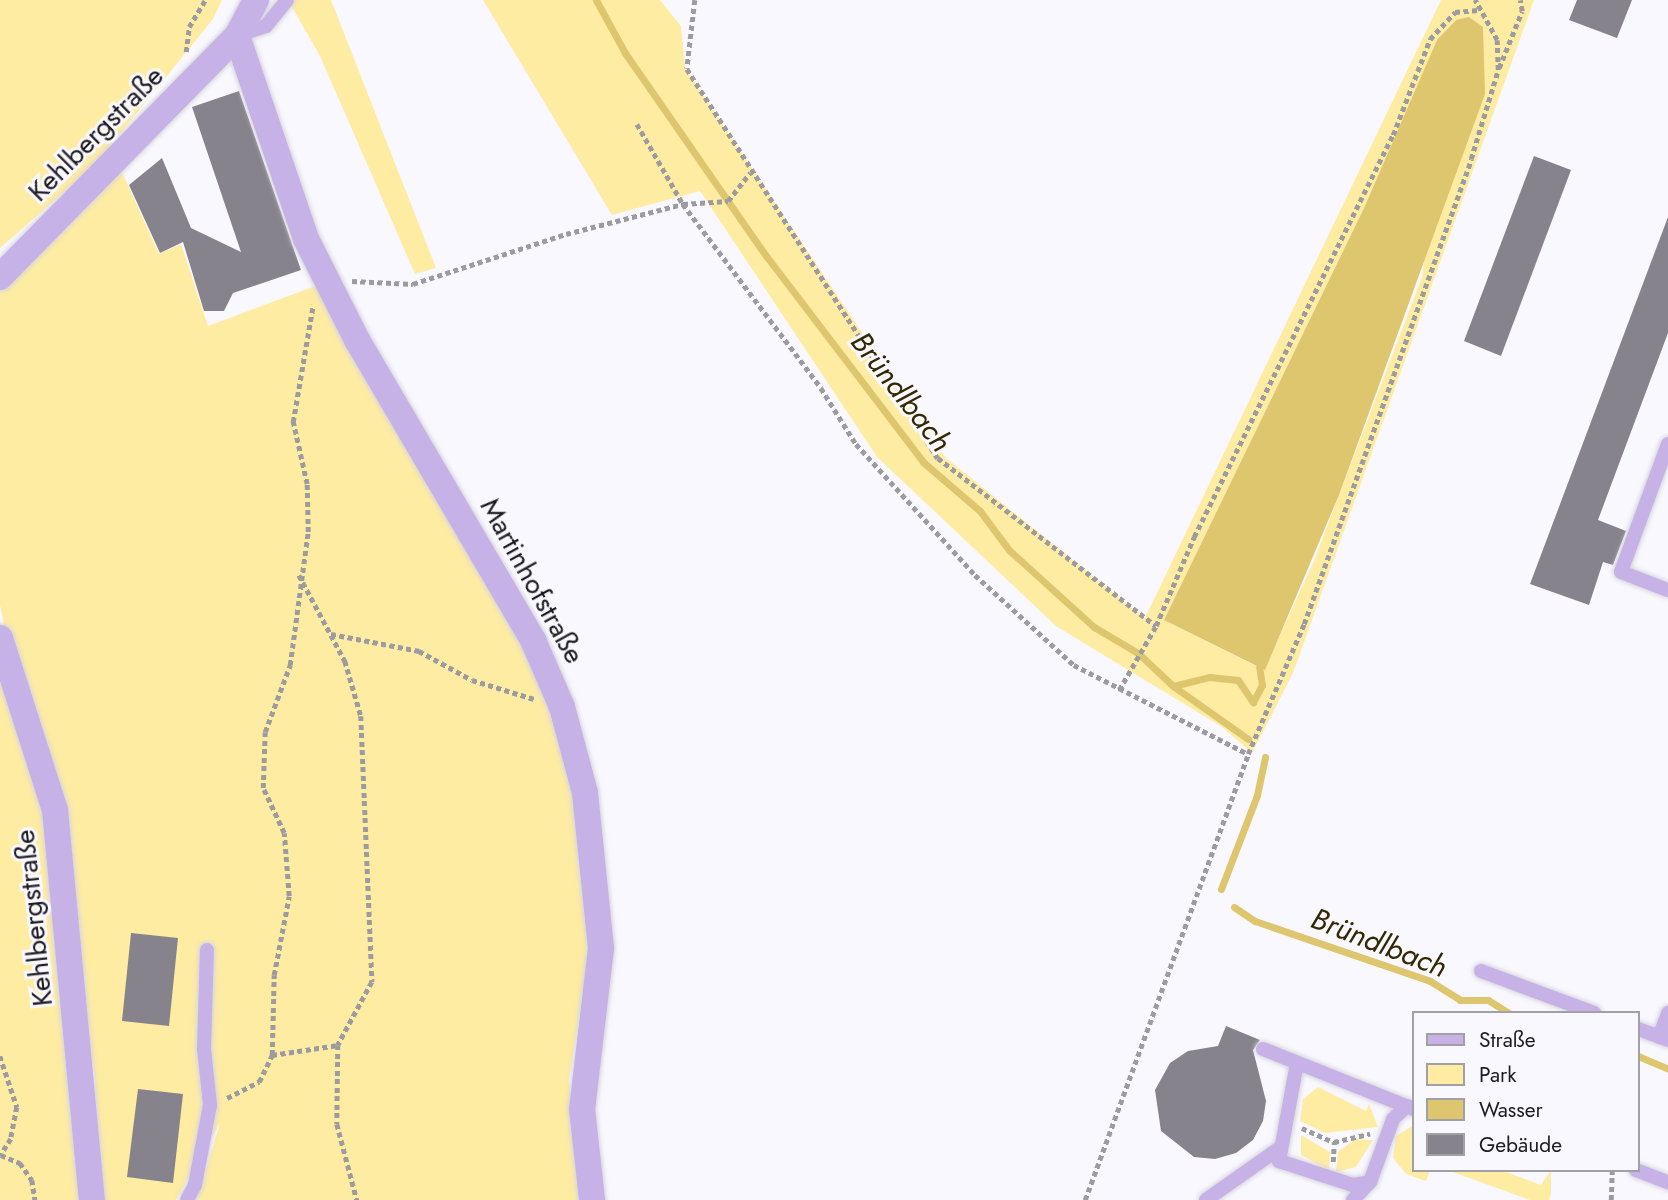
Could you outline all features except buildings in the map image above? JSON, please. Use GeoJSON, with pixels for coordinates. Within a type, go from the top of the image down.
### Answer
{"type":"FeatureCollection","features":[{"type":"Feature","properties":{"kind":"street","name":"Kehlbergstraße"},"geometry":{"type":"LineString","coordinates":[[0,277],[237,36],[256,0]]}},
{"type":"Feature","properties":{"kind":"street","name":"Martinhofstraße"},"geometry":{"type":"LineString","coordinates":[[237,36],[328,282],[533,640],[562,707],[585,793],[601,948],[582,1109],[592,1200]]}},
{"type":"Feature","properties":{"kind":"street","name":"Kehlbergstraße"},"geometry":{"type":"LineString","coordinates":[[0,638],[55,810],[92,1200]]}},
{"type":"Feature","properties":{"kind":"lane"},"geometry":{"type":"LineString","coordinates":[[237,36],[266,26],[287,0]]}},
{"type":"Feature","properties":{"kind":"lane"},"geometry":{"type":"LineString","coordinates":[[1668,444],[1621,572],[1668,590]]}},
{"type":"Feature","properties":{"kind":"lane"},"geometry":{"type":"LineString","coordinates":[[187,1200],[210,1105],[204,1049],[206,950]]}},
{"type":"Feature","properties":{"kind":"lane"},"geometry":{"type":"LineString","coordinates":[[1481,971],[1589,1011]]}},
{"type":"Feature","properties":{"kind":"lane"},"geometry":{"type":"LineString","coordinates":[[1640,1030],[1663,1038],[1668,1013]]}},
{"type":"Feature","properties":{"kind":"lane"},"geometry":{"type":"LineString","coordinates":[[1263,1049],[1410,1107],[1387,1134],[1370,1182],[1353,1200]]}},
{"type":"Feature","properties":{"kind":"lane"},"geometry":{"type":"LineString","coordinates":[[1297,1063],[1279,1161],[1353,1185],[1370,1182]]}},
{"type":"Feature","properties":{"kind":"lane"},"geometry":{"type":"LineString","coordinates":[[1206,1200],[1281,1147]]}},
{"type":"Feature","properties":{"kind":"lane"},"geometry":{"type":"LineString","coordinates":[[1640,1172],[1668,1182]]}},
{"type":"Feature","properties":{"kind":"path"},"geometry":{"type":"LineString","coordinates":[[182,91],[189,27],[205,0]]}},
{"type":"Feature","properties":{"kind":"path"},"geometry":{"type":"LineString","coordinates":[[695,0],[687,69],[750,173],[939,458],[1156,626]]}},
{"type":"Feature","properties":{"kind":"path"},"geometry":{"type":"LineString","coordinates":[[1475,0],[1478,10],[1497,40],[1498,70]]}},
{"type":"Feature","properties":{"kind":"path"},"geometry":{"type":"LineString","coordinates":[[1084,1200],[1248,754],[1304,624],[1427,289],[1498,70],[1522,11],[1520,0]]}},
{"type":"Feature","properties":{"kind":"path"},"geometry":{"type":"LineString","coordinates":[[1119,690],[1156,626],[1194,537],[1393,135],[1430,39],[1455,12],[1478,10]]}},
{"type":"Feature","properties":{"kind":"path"},"geometry":{"type":"LineString","coordinates":[[637,124],[683,204],[898,494],[1074,665],[1248,754]]}},
{"type":"Feature","properties":{"kind":"path"},"geometry":{"type":"LineString","coordinates":[[210,1105],[259,1082],[272,1055],[274,975],[289,896],[284,833],[263,788],[265,732],[290,665],[299,573],[308,532],[307,484],[293,422],[328,282],[413,284],[566,234],[683,204],[728,201],[750,173]]}},
{"type":"Feature","properties":{"kind":"path"},"geometry":{"type":"LineString","coordinates":[[299,573],[330,634],[361,716],[372,982],[338,1045],[337,1124],[356,1200]]}},
{"type":"Feature","properties":{"kind":"path"},"geometry":{"type":"LineString","coordinates":[[330,634],[419,652],[472,680],[562,707]]}},
{"type":"Feature","properties":{"kind":"path"},"geometry":{"type":"LineString","coordinates":[[272,1055],[338,1045]]}},
{"type":"Feature","properties":{"kind":"path"},"geometry":{"type":"LineString","coordinates":[[0,1056],[17,1107],[11,1139],[1,1156],[20,1163],[32,1180],[35,1200]]}},
{"type":"Feature","properties":{"kind":"path"},"geometry":{"type":"LineString","coordinates":[[1285,1122],[1334,1142],[1387,1134]]}},
{"type":"Feature","properties":{"kind":"path"},"geometry":{"type":"LineString","coordinates":[[1611,1200],[1612,1172]]}},
{"type":"Feature","properties":{"kind":"green space"},"geometry":{"type":"Polygon","coordinates":[[[0,0],[222,0],[213,19],[94,166],[0,248],[0,0]]]}},
{"type":"Feature","properties":{"kind":"green space"},"geometry":{"type":"Polygon","coordinates":[[[288,0],[331,0],[436,268],[415,274],[320,56],[288,0]]]}},
{"type":"Feature","properties":{"kind":"green space"},"geometry":{"type":"Polygon","coordinates":[[[483,0],[660,0],[681,26],[685,68],[946,458],[1145,618],[1441,0],[1534,0],[1293,673],[1252,753],[1222,727],[1056,626],[877,457],[700,191],[612,215],[483,0]],[[1456,20],[1437,41],[1364,208],[1164,620],[1264,670],[1314,561],[1422,277],[1456,20]]]}},
{"type":"Feature","properties":{"kind":"green space"},"geometry":{"type":"Polygon","coordinates":[[[121,170],[159,254],[181,244],[208,326],[323,283],[547,680],[581,789],[590,947],[569,1080],[581,1200],[197,1200],[220,1123],[176,1200],[100,1200],[95,1077],[0,605],[0,292],[121,170]]]}},
{"type":"Feature","properties":{"kind":"green space"},"geometry":{"type":"Polygon","coordinates":[[[0,676],[42,792],[83,1200],[0,1200],[0,676]]]}},
{"type":"Feature","properties":{"kind":"green space"},"geometry":{"type":"Polygon","coordinates":[[[1318,1087],[1366,1111],[1369,1104],[1378,1127],[1325,1133],[1300,1121],[1303,1099],[1318,1087]]]}},
{"type":"Feature","properties":{"kind":"green space"},"geometry":{"type":"Polygon","coordinates":[[[1412,1126],[1412,1172],[1429,1172],[1426,1181],[1406,1174],[1393,1158],[1396,1136],[1412,1126]]]}},
{"type":"Feature","properties":{"kind":"green space"},"geometry":{"type":"Polygon","coordinates":[[[1301,1135],[1330,1152],[1329,1170],[1301,1155],[1301,1135]]]}},
{"type":"Feature","properties":{"kind":"green space"},"geometry":{"type":"Polygon","coordinates":[[[1355,1139],[1373,1140],[1356,1167],[1336,1172],[1338,1152],[1355,1139]]]}},
{"type":"Feature","properties":{"kind":"green space"},"geometry":{"type":"Polygon","coordinates":[[[1453,1172],[1506,1172],[1541,1185],[1551,1172],[1549,1200],[1530,1200],[1453,1172]]]}},
{"type":"Feature","properties":{"kind":"water"},"geometry":{"type":"Polygon","coordinates":[[[1469,17],[1483,27],[1485,94],[1339,495],[1265,670],[1164,620],[1364,208],[1437,40],[1456,20],[1469,17]]]}},
{"type":"Feature","properties":{"kind":"waterway","name":"Bründlbach"},"geometry":{"type":"LineString","coordinates":[[596,0],[625,53],[767,257],[923,462],[980,511],[1009,550],[1094,627],[1138,653],[1173,686],[1248,739]]}},
{"type":"Feature","properties":{"kind":"waterway"},"geometry":{"type":"LineString","coordinates":[[1173,686],[1210,677],[1238,680],[1253,702],[1262,685],[1259,667]]}},
{"type":"Feature","properties":{"kind":"waterway","name":"Bründlbach"},"geometry":{"type":"LineString","coordinates":[[1221,889],[1257,795],[1265,757]]}},
{"type":"Feature","properties":{"kind":"waterway","name":"Bründlbach"},"geometry":{"type":"LineString","coordinates":[[1234,907],[1255,921],[1430,981],[1460,1000],[1488,1000],[1506,1011]]}},
{"type":"Feature","properties":{"kind":"waterway","name":"Bründlbach"},"geometry":{"type":"LineString","coordinates":[[1640,1057],[1668,1069]]}}]}
